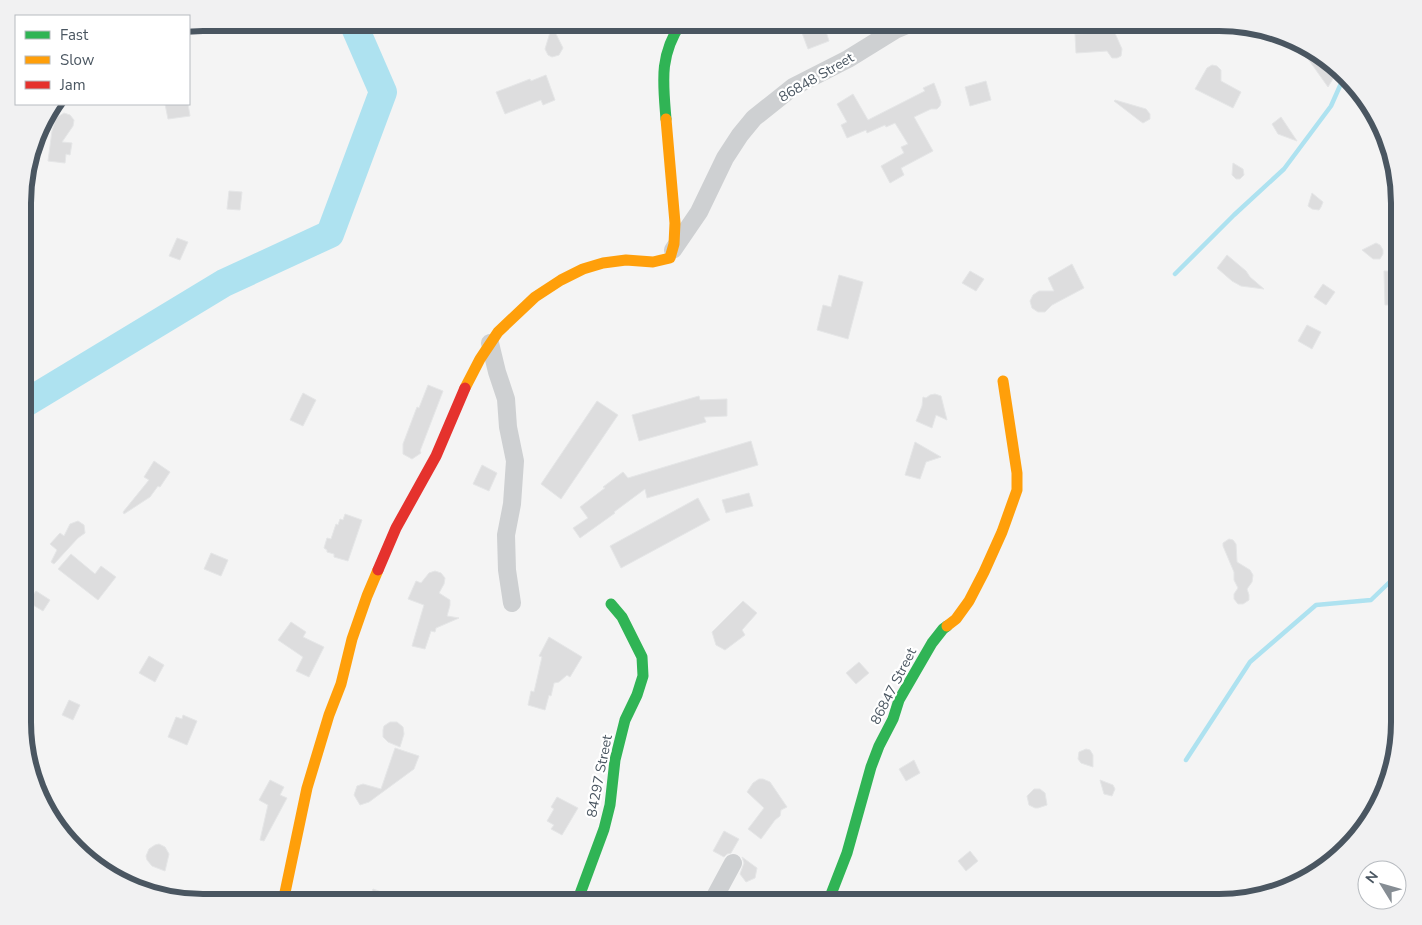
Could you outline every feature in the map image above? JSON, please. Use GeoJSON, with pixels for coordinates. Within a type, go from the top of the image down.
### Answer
{"type":"FeatureCollection","features":[{"type":"Feature","properties":{"kind":"street"},"geometry":{"type":"LineString","coordinates":[[285,894],[307,788],[367,596],[396,528],[436,456],[471,375],[490,343],[498,332],[535,297],[561,280],[583,269],[603,263],[626,260],[661,261],[670,258],[673,250],[675,224],[672,170],[666,118],[664,66],[676,31]]}},
{"type":"Feature","properties":{"kind":"street","name":"86848 Street"},"geometry":{"type":"LineString","coordinates":[[673,250],[699,212],[725,158],[754,118],[793,87],[848,59],[892,31]]}},
{"type":"Feature","properties":{"kind":"street"},"geometry":{"type":"LineString","coordinates":[[490,343],[496,372],[506,399],[508,427],[515,461],[512,504],[506,535],[507,570],[512,603]]}},
{"type":"Feature","properties":{"kind":"street","name":"86847 Street"},"geometry":{"type":"LineString","coordinates":[[832,893],[848,853],[871,767],[893,719],[899,700],[932,643],[943,629],[956,619],[969,601],[1002,532],[1017,490],[1017,473],[1003,381]]}},
{"type":"Feature","properties":{"kind":"street","name":"84297 Street"},"geometry":{"type":"LineString","coordinates":[[580,894],[604,829],[610,804],[615,760],[625,720],[638,695],[643,676],[642,657],[622,617],[611,604]]}},
{"type":"Feature","properties":{"kind":"street"},"geometry":{"type":"LineString","coordinates":[[716,894],[732,863]]}},
{"type":"Feature","properties":{"kind":"building"},"geometry":{"type":"Polygon","coordinates":[[[550,31],[554,31],[563,48],[559,55],[552,57],[548,55],[545,49],[550,31]]]}},
{"type":"Feature","properties":{"kind":"building"},"geometry":{"type":"Polygon","coordinates":[[[801,31],[826,31],[829,41],[808,49],[801,31]]]}},
{"type":"Feature","properties":{"kind":"building"},"geometry":{"type":"Polygon","coordinates":[[[1105,31],[1114,31],[1122,49],[1121,56],[1112,58],[1107,51],[1076,53],[1075,34],[1105,33],[1105,31]]]}},
{"type":"Feature","properties":{"kind":"building"},"geometry":{"type":"Polygon","coordinates":[[[1305,55],[1334,77],[1328,87],[1305,55]]]}},
{"type":"Feature","properties":{"kind":"building"},"geometry":{"type":"Polygon","coordinates":[[[1212,65],[1217,66],[1221,70],[1221,81],[1241,92],[1233,108],[1195,89],[1207,68],[1212,65]]]}},
{"type":"Feature","properties":{"kind":"building"},"geometry":{"type":"Polygon","coordinates":[[[546,75],[555,100],[543,105],[541,100],[505,114],[496,92],[546,75]]]}},
{"type":"Feature","properties":{"kind":"building"},"geometry":{"type":"Polygon","coordinates":[[[986,81],[991,100],[970,106],[965,87],[986,81]]]}},
{"type":"Feature","properties":{"kind":"building"},"geometry":{"type":"Polygon","coordinates":[[[934,83],[941,102],[940,106],[937,109],[931,109],[914,117],[933,151],[901,168],[904,175],[890,183],[881,166],[904,153],[901,147],[908,144],[895,123],[867,133],[866,130],[847,138],[841,125],[847,122],[837,104],[853,94],[868,120],[925,91],[923,88],[934,83]]]}},
{"type":"Feature","properties":{"kind":"building"},"geometry":{"type":"Polygon","coordinates":[[[1115,100],[1146,109],[1150,114],[1150,119],[1143,123],[1115,100]]]}},
{"type":"Feature","properties":{"kind":"building"},"geometry":{"type":"Polygon","coordinates":[[[165,105],[188,105],[190,116],[168,119],[165,105]]]}},
{"type":"Feature","properties":{"kind":"building"},"geometry":{"type":"Polygon","coordinates":[[[64,113],[70,115],[74,120],[73,126],[62,142],[72,143],[70,155],[66,154],[65,163],[48,161],[52,131],[56,118],[64,113]]]}},
{"type":"Feature","properties":{"kind":"building"},"geometry":{"type":"Polygon","coordinates":[[[1281,117],[1297,141],[1278,134],[1272,124],[1281,117]]]}},
{"type":"Feature","properties":{"kind":"building"},"geometry":{"type":"Polygon","coordinates":[[[1233,163],[1243,169],[1244,175],[1240,179],[1236,179],[1232,175],[1233,163]]]}},
{"type":"Feature","properties":{"kind":"building"},"geometry":{"type":"Polygon","coordinates":[[[229,191],[242,192],[240,210],[227,209],[229,191]]]}},
{"type":"Feature","properties":{"kind":"building"},"geometry":{"type":"Polygon","coordinates":[[[1312,193],[1323,202],[1319,210],[1308,206],[1312,193]]]}},
{"type":"Feature","properties":{"kind":"building"},"geometry":{"type":"Polygon","coordinates":[[[177,238],[188,242],[180,260],[169,256],[177,238]]]}},
{"type":"Feature","properties":{"kind":"building"},"geometry":{"type":"Polygon","coordinates":[[[1376,243],[1383,250],[1380,259],[1373,259],[1362,250],[1376,243]]]}},
{"type":"Feature","properties":{"kind":"building"},"geometry":{"type":"Polygon","coordinates":[[[1227,255],[1264,289],[1241,286],[1217,268],[1227,255]]]}},
{"type":"Feature","properties":{"kind":"building"},"geometry":{"type":"Polygon","coordinates":[[[1072,264],[1084,288],[1052,305],[1045,312],[1038,312],[1032,308],[1030,301],[1033,295],[1039,291],[1054,291],[1048,278],[1072,264]]]}},
{"type":"Feature","properties":{"kind":"building"},"geometry":{"type":"Polygon","coordinates":[[[970,271],[984,279],[976,291],[962,283],[970,271]]]}},
{"type":"Feature","properties":{"kind":"building"},"geometry":{"type":"Polygon","coordinates":[[[1384,271],[1390,271],[1390,305],[1385,305],[1384,271]]]}},
{"type":"Feature","properties":{"kind":"building"},"geometry":{"type":"Polygon","coordinates":[[[839,275],[863,282],[848,339],[817,330],[823,305],[831,307],[839,275]]]}},
{"type":"Feature","properties":{"kind":"building"},"geometry":{"type":"Polygon","coordinates":[[[1323,284],[1335,292],[1326,305],[1314,297],[1323,284]]]}},
{"type":"Feature","properties":{"kind":"building"},"geometry":{"type":"Polygon","coordinates":[[[1307,325],[1321,332],[1312,349],[1298,341],[1307,325]]]}},
{"type":"Feature","properties":{"kind":"building"},"geometry":{"type":"Polygon","coordinates":[[[428,385],[443,391],[420,451],[421,453],[412,459],[403,454],[403,444],[417,407],[419,408],[428,385]]]}},
{"type":"Feature","properties":{"kind":"building"},"geometry":{"type":"Polygon","coordinates":[[[303,393],[316,400],[303,426],[290,420],[303,393]]]}},
{"type":"Feature","properties":{"kind":"building"},"geometry":{"type":"Polygon","coordinates":[[[935,394],[941,396],[947,420],[936,415],[932,428],[916,421],[922,406],[923,397],[926,398],[935,394]]]}},
{"type":"Feature","properties":{"kind":"building"},"geometry":{"type":"Polygon","coordinates":[[[699,396],[700,400],[727,399],[727,416],[704,417],[706,422],[639,441],[632,415],[699,396]]]}},
{"type":"Feature","properties":{"kind":"building"},"geometry":{"type":"Polygon","coordinates":[[[597,401],[618,415],[561,499],[541,484],[597,401]]]}},
{"type":"Feature","properties":{"kind":"building"},"geometry":{"type":"Polygon","coordinates":[[[751,441],[758,465],[647,498],[645,489],[580,538],[573,528],[588,518],[580,507],[623,472],[628,478],[751,441]]]}},
{"type":"Feature","properties":{"kind":"building"},"geometry":{"type":"Polygon","coordinates":[[[915,442],[941,457],[926,462],[920,479],[905,475],[915,442]]]}},
{"type":"Feature","properties":{"kind":"building"},"geometry":{"type":"Polygon","coordinates":[[[154,461],[170,472],[160,487],[158,486],[150,497],[124,514],[123,512],[149,480],[144,477],[154,461]]]}},
{"type":"Feature","properties":{"kind":"building"},"geometry":{"type":"Polygon","coordinates":[[[482,465],[497,473],[489,491],[473,484],[482,465]]]}},
{"type":"Feature","properties":{"kind":"building"},"geometry":{"type":"Polygon","coordinates":[[[749,493],[753,506],[726,513],[722,500],[749,493]]]}},
{"type":"Feature","properties":{"kind":"building"},"geometry":{"type":"Polygon","coordinates":[[[698,498],[710,520],[621,568],[610,546],[698,498]]]}},
{"type":"Feature","properties":{"kind":"building"},"geometry":{"type":"Polygon","coordinates":[[[345,514],[362,520],[348,561],[334,557],[334,554],[327,552],[324,548],[327,538],[331,539],[336,524],[338,525],[340,519],[343,520],[345,514]]]}},
{"type":"Feature","properties":{"kind":"building"},"geometry":{"type":"Polygon","coordinates":[[[78,521],[84,525],[85,533],[54,564],[51,562],[57,550],[50,544],[60,533],[64,536],[70,524],[78,521]]]}},
{"type":"Feature","properties":{"kind":"building"},"geometry":{"type":"Polygon","coordinates":[[[1229,539],[1233,540],[1236,544],[1237,562],[1250,570],[1253,575],[1252,582],[1247,589],[1249,600],[1243,604],[1238,604],[1234,599],[1234,594],[1238,588],[1234,580],[1234,572],[1223,546],[1223,543],[1229,539]]]}},
{"type":"Feature","properties":{"kind":"building"},"geometry":{"type":"Polygon","coordinates":[[[211,553],[228,560],[221,576],[204,569],[211,553]]]}},
{"type":"Feature","properties":{"kind":"building"},"geometry":{"type":"Polygon","coordinates":[[[71,554],[95,574],[101,566],[116,577],[98,600],[58,569],[71,554]]]}},
{"type":"Feature","properties":{"kind":"building"},"geometry":{"type":"Polygon","coordinates":[[[435,571],[441,573],[445,578],[439,593],[450,600],[447,616],[459,618],[436,628],[435,632],[431,631],[425,649],[412,646],[424,605],[408,599],[416,581],[421,583],[429,573],[435,571]]]}},
{"type":"Feature","properties":{"kind":"building"},"geometry":{"type":"Polygon","coordinates":[[[36,591],[50,600],[43,611],[31,604],[31,598],[36,591]]]}},
{"type":"Feature","properties":{"kind":"building"},"geometry":{"type":"Polygon","coordinates":[[[743,601],[757,613],[742,630],[745,635],[725,650],[716,645],[712,632],[743,601]]]}},
{"type":"Feature","properties":{"kind":"building"},"geometry":{"type":"Polygon","coordinates":[[[291,622],[306,632],[303,637],[324,647],[309,677],[296,671],[303,657],[278,640],[291,622]]]}},
{"type":"Feature","properties":{"kind":"building"},"geometry":{"type":"Polygon","coordinates":[[[549,637],[582,657],[570,677],[567,675],[559,682],[554,683],[545,710],[528,705],[531,691],[534,692],[542,657],[539,656],[549,637]]]}},
{"type":"Feature","properties":{"kind":"building"},"geometry":{"type":"Polygon","coordinates":[[[149,656],[164,665],[155,682],[139,673],[149,656]]]}},
{"type":"Feature","properties":{"kind":"building"},"geometry":{"type":"Polygon","coordinates":[[[859,662],[869,673],[856,684],[846,673],[859,662]]]}},
{"type":"Feature","properties":{"kind":"building"},"geometry":{"type":"Polygon","coordinates":[[[69,700],[80,705],[73,720],[62,715],[69,700]]]}},
{"type":"Feature","properties":{"kind":"building"},"geometry":{"type":"Polygon","coordinates":[[[183,715],[197,721],[187,745],[168,737],[176,717],[182,719],[183,715]]]}},
{"type":"Feature","properties":{"kind":"building"},"geometry":{"type":"Polygon","coordinates":[[[390,722],[397,722],[403,727],[404,734],[400,747],[388,742],[383,737],[384,726],[390,722]]]}},
{"type":"Feature","properties":{"kind":"building"},"geometry":{"type":"Polygon","coordinates":[[[395,748],[419,756],[414,769],[369,802],[360,805],[354,795],[357,786],[363,784],[381,789],[395,748]]]}},
{"type":"Feature","properties":{"kind":"building"},"geometry":{"type":"Polygon","coordinates":[[[1086,749],[1090,750],[1093,755],[1093,767],[1081,763],[1078,759],[1079,752],[1086,749]]]}},
{"type":"Feature","properties":{"kind":"building"},"geometry":{"type":"Polygon","coordinates":[[[914,760],[920,773],[906,781],[899,769],[914,760]]]}},
{"type":"Feature","properties":{"kind":"building"},"geometry":{"type":"Polygon","coordinates":[[[759,779],[770,782],[787,807],[781,810],[780,816],[761,839],[748,829],[764,808],[747,792],[753,783],[759,779]]]}},
{"type":"Feature","properties":{"kind":"building"},"geometry":{"type":"Polygon","coordinates":[[[270,780],[284,787],[280,795],[287,798],[264,841],[260,840],[268,805],[259,800],[270,780]]]}},
{"type":"Feature","properties":{"kind":"building"},"geometry":{"type":"Polygon","coordinates":[[[1100,780],[1113,785],[1115,789],[1112,796],[1104,794],[1100,780]]]}},
{"type":"Feature","properties":{"kind":"building"},"geometry":{"type":"Polygon","coordinates":[[[1034,789],[1040,789],[1045,793],[1047,805],[1035,808],[1029,805],[1027,796],[1034,789]]]}},
{"type":"Feature","properties":{"kind":"building"},"geometry":{"type":"Polygon","coordinates":[[[557,797],[578,808],[562,835],[551,829],[554,825],[547,821],[554,809],[551,807],[557,797]]]}},
{"type":"Feature","properties":{"kind":"building"},"geometry":{"type":"Polygon","coordinates":[[[724,831],[739,839],[731,853],[724,857],[713,851],[724,831]]]}},
{"type":"Feature","properties":{"kind":"building"},"geometry":{"type":"Polygon","coordinates":[[[159,844],[165,847],[169,854],[165,871],[152,866],[146,856],[149,849],[159,844]]]}},
{"type":"Feature","properties":{"kind":"building"},"geometry":{"type":"Polygon","coordinates":[[[970,851],[978,861],[966,871],[958,861],[970,851]]]}},
{"type":"Feature","properties":{"kind":"building"},"geometry":{"type":"Polygon","coordinates":[[[742,857],[757,868],[755,878],[746,882],[740,874],[744,863],[742,857]]]}},
{"type":"Feature","properties":{"kind":"building"},"geometry":{"type":"Polygon","coordinates":[[[373,889],[387,894],[371,894],[373,889]]]}},
{"type":"Feature","properties":{"kind":"waterway"},"geometry":{"type":"LineString","coordinates":[[31,400],[224,283],[330,234],[383,92],[356,31]]}},
{"type":"Feature","properties":{"kind":"waterway"},"geometry":{"type":"LineString","coordinates":[[1175,274],[1234,215],[1284,169],[1331,106],[1341,83]]}},
{"type":"Feature","properties":{"kind":"waterway"},"geometry":{"type":"LineString","coordinates":[[1186,760],[1250,662],[1316,605],[1371,600],[1390,582]]}},
{"type":"Feature","properties":{"kind":"traffic: fast"},"geometry":{"type":"LineString","coordinates":[[666,119],[664,70],[669,47],[676,31]]}},
{"type":"Feature","properties":{"kind":"traffic: fast"},"geometry":{"type":"LineString","coordinates":[[580,894],[604,829],[610,805],[615,760],[625,720],[637,695],[643,676],[642,657],[622,617],[611,604]]}},
{"type":"Feature","properties":{"kind":"traffic: fast"},"geometry":{"type":"LineString","coordinates":[[831,893],[847,853],[871,767],[879,746],[893,719],[899,700],[932,643],[947,626]]}},
{"type":"Feature","properties":{"kind":"traffic: slow"},"geometry":{"type":"LineString","coordinates":[[465,388],[480,359],[498,332],[535,297],[561,280],[583,269],[603,263],[626,260],[653,262],[670,258],[674,244],[675,223],[666,119]]}},
{"type":"Feature","properties":{"kind":"traffic: slow"},"geometry":{"type":"LineString","coordinates":[[947,626],[956,619],[969,601],[984,572],[1002,532],[1017,490],[1017,473],[1003,381]]}},
{"type":"Feature","properties":{"kind":"traffic: slow"},"geometry":{"type":"LineString","coordinates":[[285,894],[307,788],[329,715],[341,684],[352,639],[378,570]]}},
{"type":"Feature","properties":{"kind":"traffic: jam"},"geometry":{"type":"LineString","coordinates":[[378,570],[396,528],[436,456],[465,388]]}}]}
